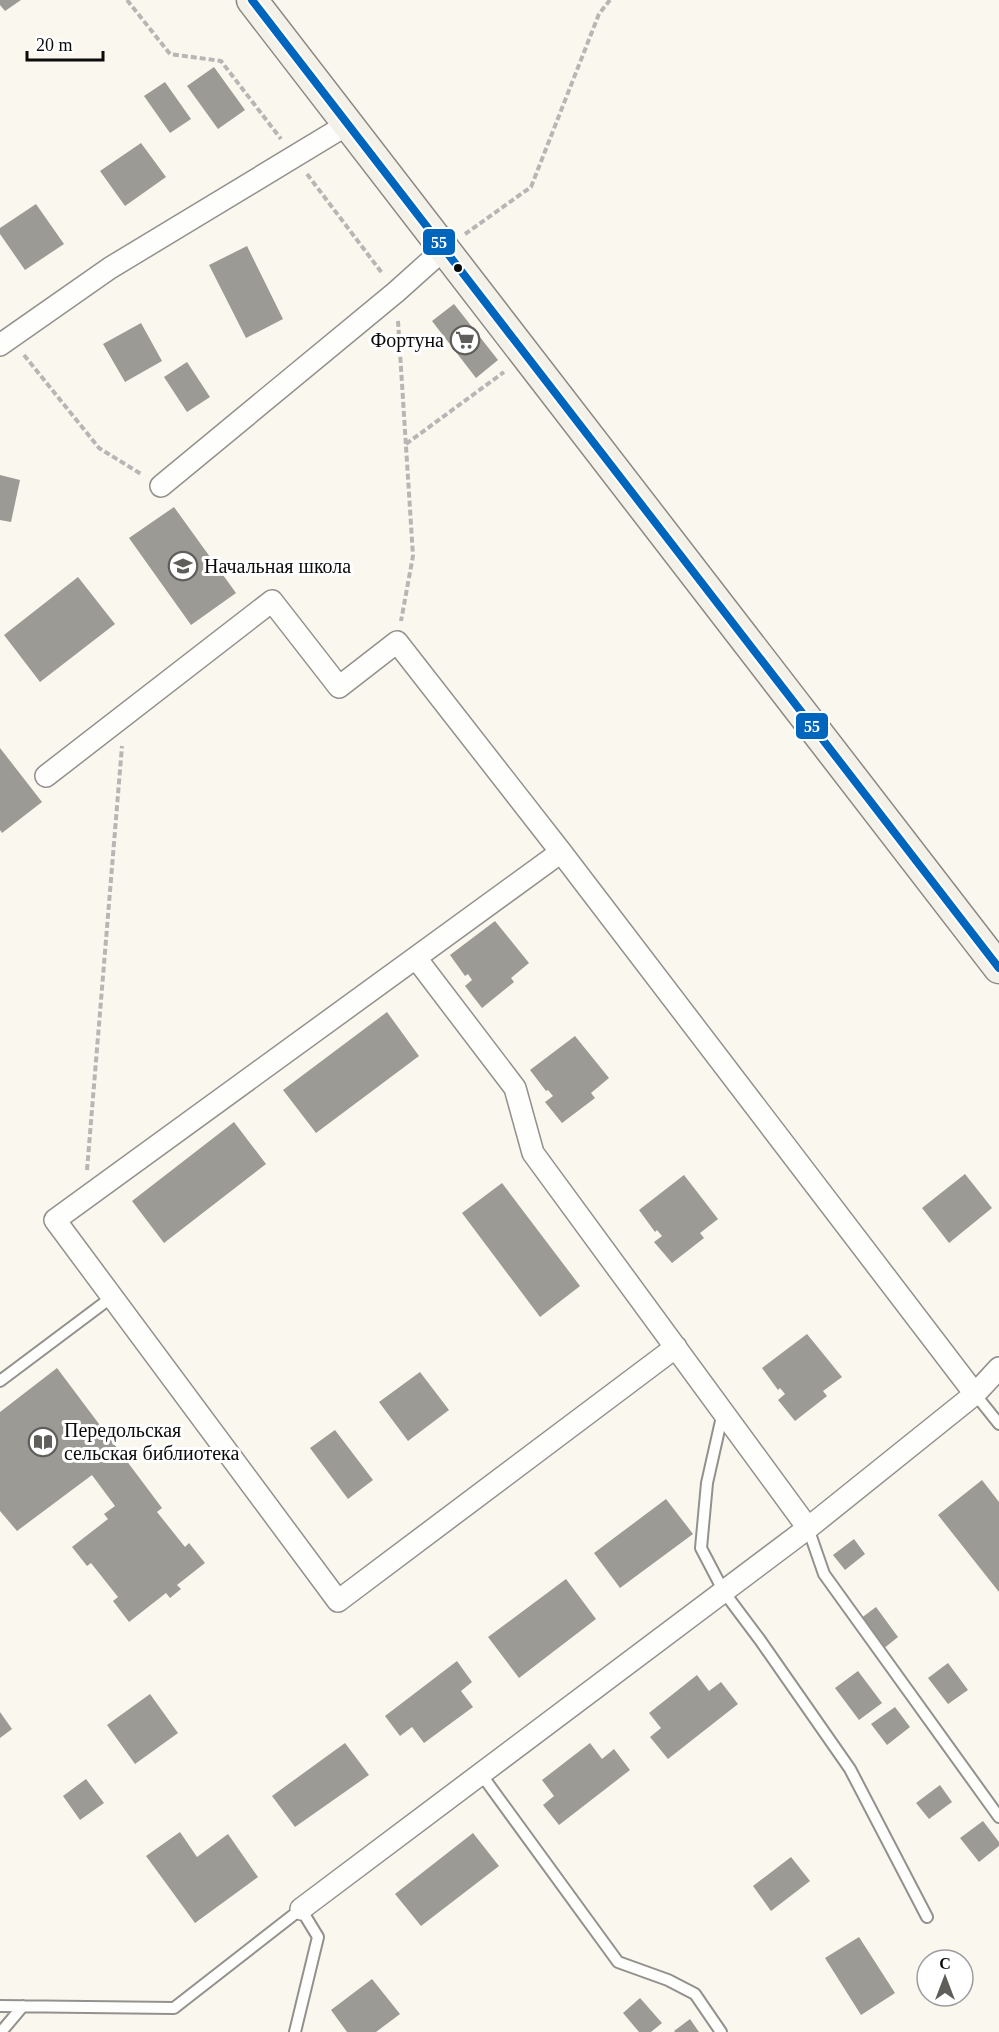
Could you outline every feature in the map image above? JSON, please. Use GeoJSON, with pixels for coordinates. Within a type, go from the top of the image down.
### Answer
{"type":"FeatureCollection","features":[{"type":"Feature","properties":{"kind":"main road"},"geometry":{"type":"LineString","coordinates":[[252,0],[999,968]]}},
{"type":"Feature","properties":{"kind":"street"},"geometry":{"type":"LineString","coordinates":[[5,341],[110,268],[348,124]]}},
{"type":"Feature","properties":{"kind":"street"},"geometry":{"type":"LineString","coordinates":[[161,486],[396,292],[444,249]]}},
{"type":"Feature","properties":{"kind":"street"},"geometry":{"type":"LineString","coordinates":[[46,776],[272,601],[339,687],[397,642],[561,852],[975,1394]]}},
{"type":"Feature","properties":{"kind":"street"},"geometry":{"type":"LineString","coordinates":[[561,852],[55,1220],[338,1601],[676,1347]]}},
{"type":"Feature","properties":{"kind":"street"},"geometry":{"type":"LineString","coordinates":[[416,958],[515,1088],[533,1153],[808,1528]]}},
{"type":"Feature","properties":{"kind":"street"},"geometry":{"type":"LineString","coordinates":[[301,1909],[808,1528],[975,1394],[999,1368]]}},
{"type":"Feature","properties":{"kind":"lane"},"geometry":{"type":"LineString","coordinates":[[0,1381],[112,1297]]}},
{"type":"Feature","properties":{"kind":"lane"},"geometry":{"type":"LineString","coordinates":[[975,1394],[999,1424]]}},
{"type":"Feature","properties":{"kind":"lane"},"geometry":{"type":"LineString","coordinates":[[723,1412],[707,1483],[701,1548],[724,1592],[850,1769],[927,1917]]}},
{"type":"Feature","properties":{"kind":"lane"},"geometry":{"type":"LineString","coordinates":[[808,1528],[824,1574],[999,1817]]}},
{"type":"Feature","properties":{"kind":"lane"},"geometry":{"type":"LineString","coordinates":[[481,1774],[618,1962],[668,1980],[695,1994],[721,2032]]}},
{"type":"Feature","properties":{"kind":"lane"},"geometry":{"type":"LineString","coordinates":[[0,2006],[174,2008],[301,1909],[318,1937],[295,2032]]}},
{"type":"Feature","properties":{"kind":"lane"},"geometry":{"type":"LineString","coordinates":[[1,2032],[23,2006]]}},
{"type":"Feature","properties":{"kind":"path"},"geometry":{"type":"LineString","coordinates":[[127,0],[170,54],[221,61],[396,292],[413,556],[397,642]]}},
{"type":"Feature","properties":{"kind":"path"},"geometry":{"type":"LineString","coordinates":[[444,249],[531,187],[599,14],[610,0]]}},
{"type":"Feature","properties":{"kind":"path"},"geometry":{"type":"LineString","coordinates":[[5,341],[99,448],[161,486]]}},
{"type":"Feature","properties":{"kind":"path"},"geometry":{"type":"LineString","coordinates":[[406,444],[507,369]]}},
{"type":"Feature","properties":{"kind":"path"},"geometry":{"type":"LineString","coordinates":[[84,1199],[124,716]]}},
{"type":"Feature","properties":{"kind":"building"},"geometry":{"type":"Polygon","coordinates":[[[0,0],[21,0],[5,11],[0,5],[0,0]]]}},
{"type":"Feature","properties":{"kind":"building"},"geometry":{"type":"Polygon","coordinates":[[[214,67],[245,110],[218,129],[187,86],[214,67]]]}},
{"type":"Feature","properties":{"kind":"building"},"geometry":{"type":"Polygon","coordinates":[[[165,82],[191,119],[170,133],[144,96],[165,82]]]}},
{"type":"Feature","properties":{"kind":"building"},"geometry":{"type":"Polygon","coordinates":[[[141,143],[166,177],[125,206],[100,171],[141,143]]]}},
{"type":"Feature","properties":{"kind":"building"},"geometry":{"type":"Polygon","coordinates":[[[36,204],[64,244],[25,270],[0,234],[0,228],[36,204]]]}},
{"type":"Feature","properties":{"kind":"building"},"geometry":{"type":"Polygon","coordinates":[[[247,246],[283,319],[246,338],[209,265],[247,246]]]}},
{"type":"Feature","properties":{"kind":"building"},"geometry":{"type":"Polygon","coordinates":[[[454,304],[498,360],[476,378],[432,321],[454,304]]]}},
{"type":"Feature","properties":{"kind":"building"},"geometry":{"type":"Polygon","coordinates":[[[141,323],[162,361],[125,382],[103,344],[141,323]]]}},
{"type":"Feature","properties":{"kind":"building"},"geometry":{"type":"Polygon","coordinates":[[[187,362],[210,397],[187,412],[164,377],[187,362]]]}},
{"type":"Feature","properties":{"kind":"building"},"geometry":{"type":"Polygon","coordinates":[[[0,475],[20,480],[11,522],[0,520],[0,475]]]}},
{"type":"Feature","properties":{"kind":"building","name":"Начальная школа"},"geometry":{"type":"Polygon","coordinates":[[[174,507],[236,593],[191,625],[129,538],[174,507]]]}},
{"type":"Feature","properties":{"kind":"building"},"geometry":{"type":"Polygon","coordinates":[[[78,577],[115,624],[40,682],[4,635],[78,577]]]}},
{"type":"Feature","properties":{"kind":"building"},"geometry":{"type":"Polygon","coordinates":[[[0,748],[42,802],[2,833],[0,830],[0,748]]]}},
{"type":"Feature","properties":{"kind":"building"},"geometry":{"type":"Polygon","coordinates":[[[495,921],[529,963],[511,978],[514,982],[482,1008],[465,986],[472,980],[468,974],[465,976],[450,955],[495,921]]]}},
{"type":"Feature","properties":{"kind":"building"},"geometry":{"type":"Polygon","coordinates":[[[387,1012],[419,1056],[316,1133],[283,1090],[387,1012]]]}},
{"type":"Feature","properties":{"kind":"building"},"geometry":{"type":"Polygon","coordinates":[[[575,1036],[609,1078],[591,1093],[595,1098],[562,1123],[545,1102],[553,1096],[548,1090],[546,1091],[530,1070],[575,1036]]]}},
{"type":"Feature","properties":{"kind":"building"},"geometry":{"type":"Polygon","coordinates":[[[234,1122],[266,1164],[164,1243],[132,1201],[234,1122]]]}},
{"type":"Feature","properties":{"kind":"building"},"geometry":{"type":"Polygon","coordinates":[[[965,1174],[992,1208],[949,1243],[922,1208],[965,1174]]]}},
{"type":"Feature","properties":{"kind":"building"},"geometry":{"type":"Polygon","coordinates":[[[684,1175],[718,1219],[700,1233],[704,1238],[672,1263],[654,1242],[662,1236],[657,1230],[655,1232],[639,1210],[684,1175]]]}},
{"type":"Feature","properties":{"kind":"building"},"geometry":{"type":"Polygon","coordinates":[[[502,1183],[580,1286],[540,1317],[462,1213],[502,1183]]]}},
{"type":"Feature","properties":{"kind":"building"},"geometry":{"type":"Polygon","coordinates":[[[807,1334],[842,1377],[823,1391],[827,1396],[795,1421],[778,1400],[785,1394],[780,1388],[778,1390],[762,1368],[807,1334]]]}},
{"type":"Feature","properties":{"kind":"building"},"geometry":{"type":"Polygon","coordinates":[[[57,1368],[162,1508],[157,1512],[185,1547],[189,1543],[205,1563],[177,1585],[181,1589],[170,1598],[166,1593],[129,1622],[113,1601],[118,1597],[91,1563],[87,1566],[72,1547],[108,1519],[104,1514],[115,1506],[92,1475],[17,1531],[0,1511],[0,1412],[57,1368]]]}},
{"type":"Feature","properties":{"kind":"building"},"geometry":{"type":"Polygon","coordinates":[[[420,1372],[449,1410],[408,1441],[379,1402],[420,1372]]]}},
{"type":"Feature","properties":{"kind":"building"},"geometry":{"type":"Polygon","coordinates":[[[335,1430],[373,1480],[348,1499],[310,1448],[335,1430]]]}},
{"type":"Feature","properties":{"kind":"building"},"geometry":{"type":"Polygon","coordinates":[[[982,1480],[999,1502],[999,1592],[938,1515],[982,1480]]]}},
{"type":"Feature","properties":{"kind":"building"},"geometry":{"type":"Polygon","coordinates":[[[666,1499],[693,1534],[620,1588],[594,1553],[666,1499]]]}},
{"type":"Feature","properties":{"kind":"building"},"geometry":{"type":"Polygon","coordinates":[[[854,1539],[865,1554],[845,1570],[833,1555],[854,1539]]]}},
{"type":"Feature","properties":{"kind":"building"},"geometry":{"type":"Polygon","coordinates":[[[566,1579],[596,1619],[519,1678],[488,1637],[566,1579]]]}},
{"type":"Feature","properties":{"kind":"building"},"geometry":{"type":"Polygon","coordinates":[[[876,1607],[898,1637],[883,1649],[860,1619],[876,1607]]]}},
{"type":"Feature","properties":{"kind":"building"},"geometry":{"type":"Polygon","coordinates":[[[457,1661],[472,1682],[461,1691],[473,1707],[424,1743],[412,1727],[400,1736],[385,1716],[457,1661]]]}},
{"type":"Feature","properties":{"kind":"building"},"geometry":{"type":"Polygon","coordinates":[[[948,1663],[968,1690],[948,1704],[928,1678],[948,1663]]]}},
{"type":"Feature","properties":{"kind":"building"},"geometry":{"type":"Polygon","coordinates":[[[858,1671],[882,1703],[859,1720],[835,1688],[858,1671]]]}},
{"type":"Feature","properties":{"kind":"building"},"geometry":{"type":"Polygon","coordinates":[[[697,1675],[709,1691],[721,1682],[738,1704],[668,1759],[650,1737],[661,1728],[649,1713],[697,1675]]]}},
{"type":"Feature","properties":{"kind":"building"},"geometry":{"type":"Polygon","coordinates":[[[150,1694],[178,1733],[135,1764],[107,1725],[150,1694]]]}},
{"type":"Feature","properties":{"kind":"building"},"geometry":{"type":"Polygon","coordinates":[[[895,1707],[910,1727],[887,1745],[871,1724],[895,1707]]]}},
{"type":"Feature","properties":{"kind":"building"},"geometry":{"type":"Polygon","coordinates":[[[0,1712],[12,1729],[0,1738],[0,1712]]]}},
{"type":"Feature","properties":{"kind":"building"},"geometry":{"type":"Polygon","coordinates":[[[345,1743],[369,1775],[295,1827],[272,1796],[345,1743]]]}},
{"type":"Feature","properties":{"kind":"building"},"geometry":{"type":"Polygon","coordinates":[[[590,1743],[602,1759],[614,1749],[630,1770],[559,1825],[543,1805],[554,1796],[542,1780],[590,1743]]]}},
{"type":"Feature","properties":{"kind":"building"},"geometry":{"type":"Polygon","coordinates":[[[86,1779],[104,1803],[80,1820],[63,1796],[86,1779]]]}},
{"type":"Feature","properties":{"kind":"building"},"geometry":{"type":"Polygon","coordinates":[[[940,1785],[952,1802],[929,1819],[916,1803],[940,1785]]]}},
{"type":"Feature","properties":{"kind":"building"},"geometry":{"type":"Polygon","coordinates":[[[983,1821],[999,1842],[999,1846],[979,1862],[960,1838],[983,1821]]]}},
{"type":"Feature","properties":{"kind":"building"},"geometry":{"type":"Polygon","coordinates":[[[180,1832],[197,1857],[228,1834],[258,1877],[195,1923],[146,1856],[180,1832]]]}},
{"type":"Feature","properties":{"kind":"building"},"geometry":{"type":"Polygon","coordinates":[[[473,1833],[499,1866],[421,1926],[395,1894],[473,1833]]]}},
{"type":"Feature","properties":{"kind":"building"},"geometry":{"type":"Polygon","coordinates":[[[791,1857],[810,1881],[771,1911],[753,1886],[791,1857]]]}},
{"type":"Feature","properties":{"kind":"building"},"geometry":{"type":"Polygon","coordinates":[[[859,1937],[895,1993],[861,2015],[825,1958],[859,1937]]]}},
{"type":"Feature","properties":{"kind":"building"},"geometry":{"type":"Polygon","coordinates":[[[372,1979],[400,2014],[376,2032],[347,2032],[331,2010],[372,1979]]]}},
{"type":"Feature","properties":{"kind":"building"},"geometry":{"type":"Polygon","coordinates":[[[640,1998],[662,2023],[651,2032],[639,2032],[623,2013],[640,1998]]]}},
{"type":"Feature","properties":{"kind":"building"},"geometry":{"type":"Polygon","coordinates":[[[690,2019],[699,2032],[674,2031],[690,2019]]]}},
{"type":"Feature","properties":{"kind":"transit line","name":"55"},"geometry":{"type":"LineString","coordinates":[[252,0],[999,968]]}},
{"type":"Feature","properties":{"kind":"place","name":"Фортуна"},"geometry":{"type":"Point","coordinates":[465,340]}},
{"type":"Feature","properties":{"kind":"place","name":"Начальная школа"},"geometry":{"type":"Point","coordinates":[183,566]}},
{"type":"Feature","properties":{"kind":"place","name":"Передольская сельская библиотека"},"geometry":{"type":"Point","coordinates":[43,1442]}}]}
